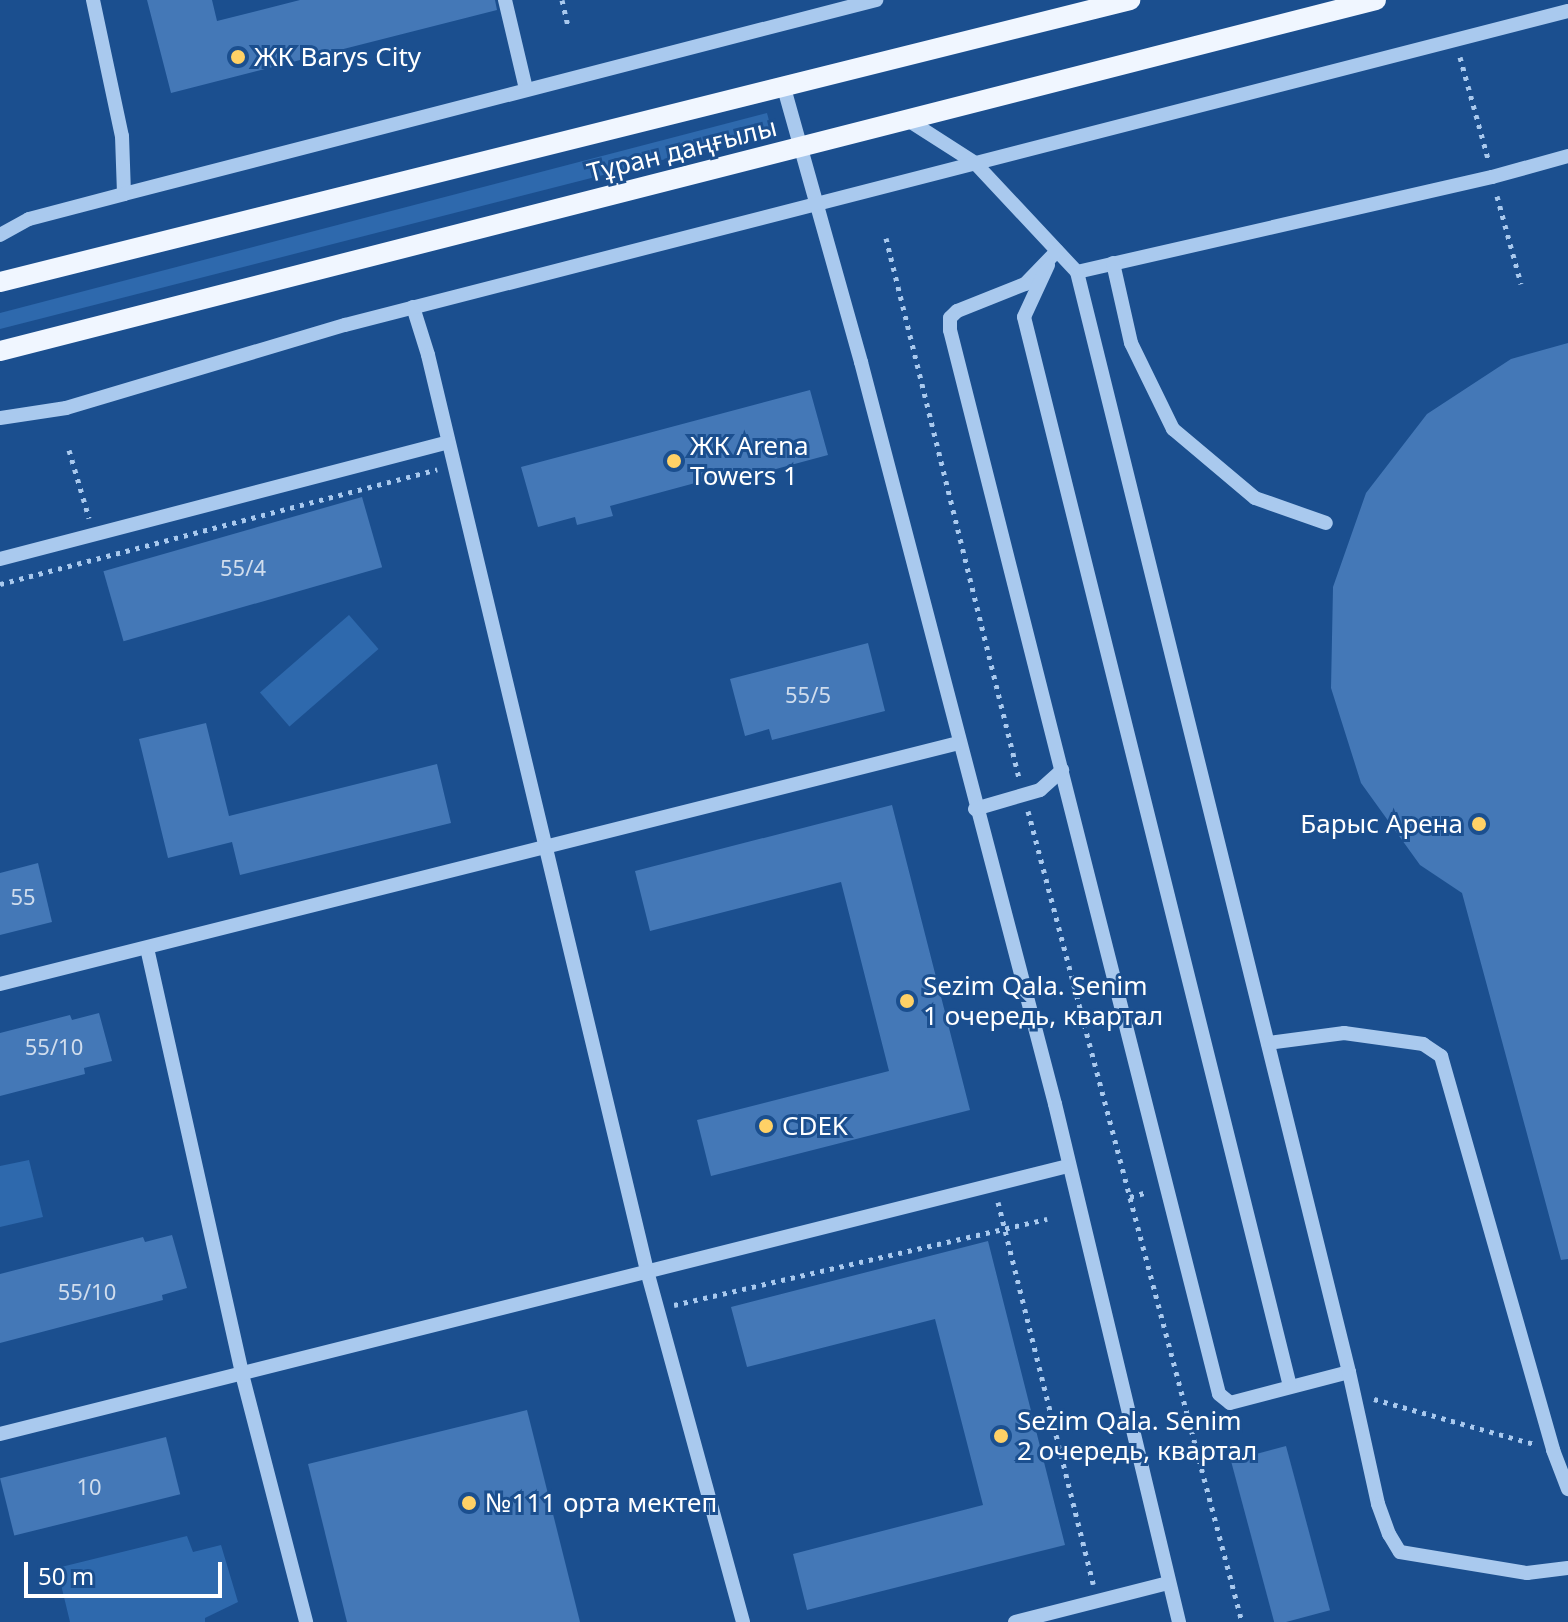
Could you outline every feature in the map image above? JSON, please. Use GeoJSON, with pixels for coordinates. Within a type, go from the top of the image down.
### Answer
{"type":"FeatureCollection","features":[{"type":"Feature","properties":{"kind":"main road","name":"Тұран даңғылы"},"geometry":{"type":"LineString","coordinates":[[0,282],[1130,0]]}},
{"type":"Feature","properties":{"kind":"main road","name":"Тұран даңғылы"},"geometry":{"type":"LineString","coordinates":[[0,351],[1376,0]]}},
{"type":"Feature","properties":{"kind":"lane"},"geometry":{"type":"LineString","coordinates":[[93,0],[122,136],[124,194]]}},
{"type":"Feature","properties":{"kind":"lane"},"geometry":{"type":"LineString","coordinates":[[505,0],[526,89]]}},
{"type":"Feature","properties":{"kind":"lane"},"geometry":{"type":"LineString","coordinates":[[0,235],[29,219],[845,4],[876,0]]}},
{"type":"Feature","properties":{"kind":"lane"},"geometry":{"type":"LineString","coordinates":[[0,418],[66,408],[413,307],[1568,11]]}},
{"type":"Feature","properties":{"kind":"lane"},"geometry":{"type":"LineString","coordinates":[[784,88],[861,362],[975,809],[1055,1104],[1179,1622]]}},
{"type":"Feature","properties":{"kind":"lane"},"geometry":{"type":"LineString","coordinates":[[908,120],[975,163],[1054,254],[1077,272],[1349,1372],[1378,1504],[1389,1534],[1400,1552],[1527,1573],[1568,1568]]}},
{"type":"Feature","properties":{"kind":"lane"},"geometry":{"type":"LineString","coordinates":[[1077,272],[1492,177],[1568,156]]}},
{"type":"Feature","properties":{"kind":"lane"},"geometry":{"type":"LineString","coordinates":[[1054,254],[1025,284],[957,311],[950,318],[950,330],[1219,1394],[1230,1403],[1349,1372]]}},
{"type":"Feature","properties":{"kind":"lane"},"geometry":{"type":"LineString","coordinates":[[1054,254],[1024,317],[1290,1386]]}},
{"type":"Feature","properties":{"kind":"lane"},"geometry":{"type":"LineString","coordinates":[[1113,263],[1131,343],[1173,429],[1255,498],[1326,523]]}},
{"type":"Feature","properties":{"kind":"lane"},"geometry":{"type":"LineString","coordinates":[[413,307],[454,465],[647,1271],[743,1622]]}},
{"type":"Feature","properties":{"kind":"lane"},"geometry":{"type":"LineString","coordinates":[[0,559],[448,442]]}},
{"type":"Feature","properties":{"kind":"lane"},"geometry":{"type":"LineString","coordinates":[[0,984],[959,743]]}},
{"type":"Feature","properties":{"kind":"lane"},"geometry":{"type":"LineString","coordinates":[[975,809],[1024,796],[1047,786],[1062,770]]}},
{"type":"Feature","properties":{"kind":"lane"},"geometry":{"type":"LineString","coordinates":[[147,948],[242,1374],[306,1622]]}},
{"type":"Feature","properties":{"kind":"lane"},"geometry":{"type":"LineString","coordinates":[[1268,1043],[1344,1033],[1423,1044],[1441,1056],[1553,1450],[1568,1489]]}},
{"type":"Feature","properties":{"kind":"lane"},"geometry":{"type":"LineString","coordinates":[[0,1434],[1068,1166]]}},
{"type":"Feature","properties":{"kind":"lane"},"geometry":{"type":"LineString","coordinates":[[1015,1622],[1168,1583]]}},
{"type":"Feature","properties":{"kind":"path"},"geometry":{"type":"LineString","coordinates":[[562,0],[568,26]]}},
{"type":"Feature","properties":{"kind":"path"},"geometry":{"type":"LineString","coordinates":[[886,238],[1024,796],[1242,1622]]}},
{"type":"Feature","properties":{"kind":"path"},"geometry":{"type":"LineString","coordinates":[[69,450],[100,558]]}},
{"type":"Feature","properties":{"kind":"path"},"geometry":{"type":"LineString","coordinates":[[0,584],[454,465]]}},
{"type":"Feature","properties":{"kind":"path"},"geometry":{"type":"LineString","coordinates":[[994,1185],[1097,1601]]}},
{"type":"Feature","properties":{"kind":"path"},"geometry":{"type":"LineString","coordinates":[[658,1309],[1047,1219]]}},
{"type":"Feature","properties":{"kind":"path"},"geometry":{"type":"LineString","coordinates":[[1354,1393],[1553,1450]]}},
{"type":"Feature","properties":{"kind":"shaded area"},"geometry":{"type":"Polygon","coordinates":[[[767,113],[772,132],[0,329],[0,313],[767,113]]]}},
{"type":"Feature","properties":{"kind":"shaded area"},"geometry":{"type":"Polygon","coordinates":[[[349,615],[379,649],[289,726],[260,692],[349,615]]]}},
{"type":"Feature","properties":{"kind":"shaded area"},"geometry":{"type":"Polygon","coordinates":[[[29,1160],[43,1217],[0,1227],[0,1166],[29,1160]]]}},
{"type":"Feature","properties":{"kind":"shaded area"},"geometry":{"type":"Polygon","coordinates":[[[187,1536],[193,1552],[221,1545],[238,1602],[205,1618],[205,1622],[70,1622],[57,1568],[187,1536]]]}},
{"type":"Feature","properties":{"kind":"building","name":"ЖК Barys City"},"geometry":{"type":"Polygon","coordinates":[[[147,0],[212,0],[217,21],[300,0],[495,0],[497,10],[171,93],[147,0]]]}},
{"type":"Feature","properties":{"kind":"building","name":"Барыс Арена"},"geometry":{"type":"Polygon","coordinates":[[[1568,343],[1568,1259],[1561,1260],[1462,893],[1420,865],[1361,783],[1331,688],[1333,587],[1366,493],[1427,414],[1511,359],[1568,343]]]}},
{"type":"Feature","properties":{"kind":"building","name":"ЖК Arena Towers 1"},"geometry":{"type":"Polygon","coordinates":[[[810,390],[828,455],[712,486],[710,479],[610,506],[613,516],[577,525],[575,517],[538,527],[521,467],[810,390]]]}},
{"type":"Feature","properties":{"kind":"building"},"geometry":{"type":"Polygon","coordinates":[[[362,497],[382,567],[124,641],[103,571],[362,497]]]}},
{"type":"Feature","properties":{"kind":"building"},"geometry":{"type":"Polygon","coordinates":[[[868,643],[885,711],[772,740],[769,729],[745,736],[730,679],[868,643]]]}},
{"type":"Feature","properties":{"kind":"building"},"geometry":{"type":"Polygon","coordinates":[[[206,723],[229,816],[437,764],[451,823],[240,875],[232,842],[168,858],[139,739],[206,723]]]}},
{"type":"Feature","properties":{"kind":"building","name":"Sezim Qala. Senim 1 очередь, квартал"},"geometry":{"type":"Polygon","coordinates":[[[892,805],[970,1110],[711,1176],[697,1120],[889,1071],[841,882],[650,931],[635,871],[892,805]]]}},
{"type":"Feature","properties":{"kind":"building"},"geometry":{"type":"Polygon","coordinates":[[[38,863],[52,922],[0,935],[0,873],[38,863]]]}},
{"type":"Feature","properties":{"kind":"building"},"geometry":{"type":"Polygon","coordinates":[[[99,1013],[112,1061],[84,1068],[85,1074],[0,1096],[0,1033],[70,1015],[72,1020],[99,1013]]]}},
{"type":"Feature","properties":{"kind":"building"},"geometry":{"type":"Polygon","coordinates":[[[172,1235],[187,1288],[162,1295],[163,1300],[0,1343],[0,1274],[143,1237],[145,1242],[172,1235]]]}},
{"type":"Feature","properties":{"kind":"building","name":"Sezim Qala. Senim 2 очередь, квартал"},"geometry":{"type":"Polygon","coordinates":[[[988,1241],[1065,1545],[807,1610],[793,1554],[983,1505],[935,1319],[747,1367],[731,1307],[988,1241]]]}},
{"type":"Feature","properties":{"kind":"building"},"geometry":{"type":"Polygon","coordinates":[[[527,1410],[580,1622],[347,1622],[308,1464],[527,1410]]]}},
{"type":"Feature","properties":{"kind":"building"},"geometry":{"type":"Polygon","coordinates":[[[166,1437],[180,1494],[14,1536],[0,1478],[166,1437]]]}},
{"type":"Feature","properties":{"kind":"building"},"geometry":{"type":"Polygon","coordinates":[[[1286,1446],[1330,1610],[1286,1622],[1274,1622],[1231,1461],[1286,1446]]]}},
{"type":"Feature","properties":{"kind":"place","name":"ЖК Barys City"},"geometry":{"type":"Point","coordinates":[238,57]}},
{"type":"Feature","properties":{"kind":"place","name":"ЖК Arena Towers 1"},"geometry":{"type":"Point","coordinates":[674,461]}},
{"type":"Feature","properties":{"kind":"place","name":"Барыс Арена"},"geometry":{"type":"Point","coordinates":[1479,824]}},
{"type":"Feature","properties":{"kind":"place","name":"Sezim Qala. Senim 1 очередь, квартал"},"geometry":{"type":"Point","coordinates":[907,1001]}},
{"type":"Feature","properties":{"kind":"place","name":"CDEK"},"geometry":{"type":"Point","coordinates":[766,1126]}},
{"type":"Feature","properties":{"kind":"place","name":"Sezim Qala. Senim 2 очередь, квартал"},"geometry":{"type":"Point","coordinates":[1001,1436]}},
{"type":"Feature","properties":{"kind":"place","name":"№111 орта мектеп"},"geometry":{"type":"Point","coordinates":[469,1503]}}]}
